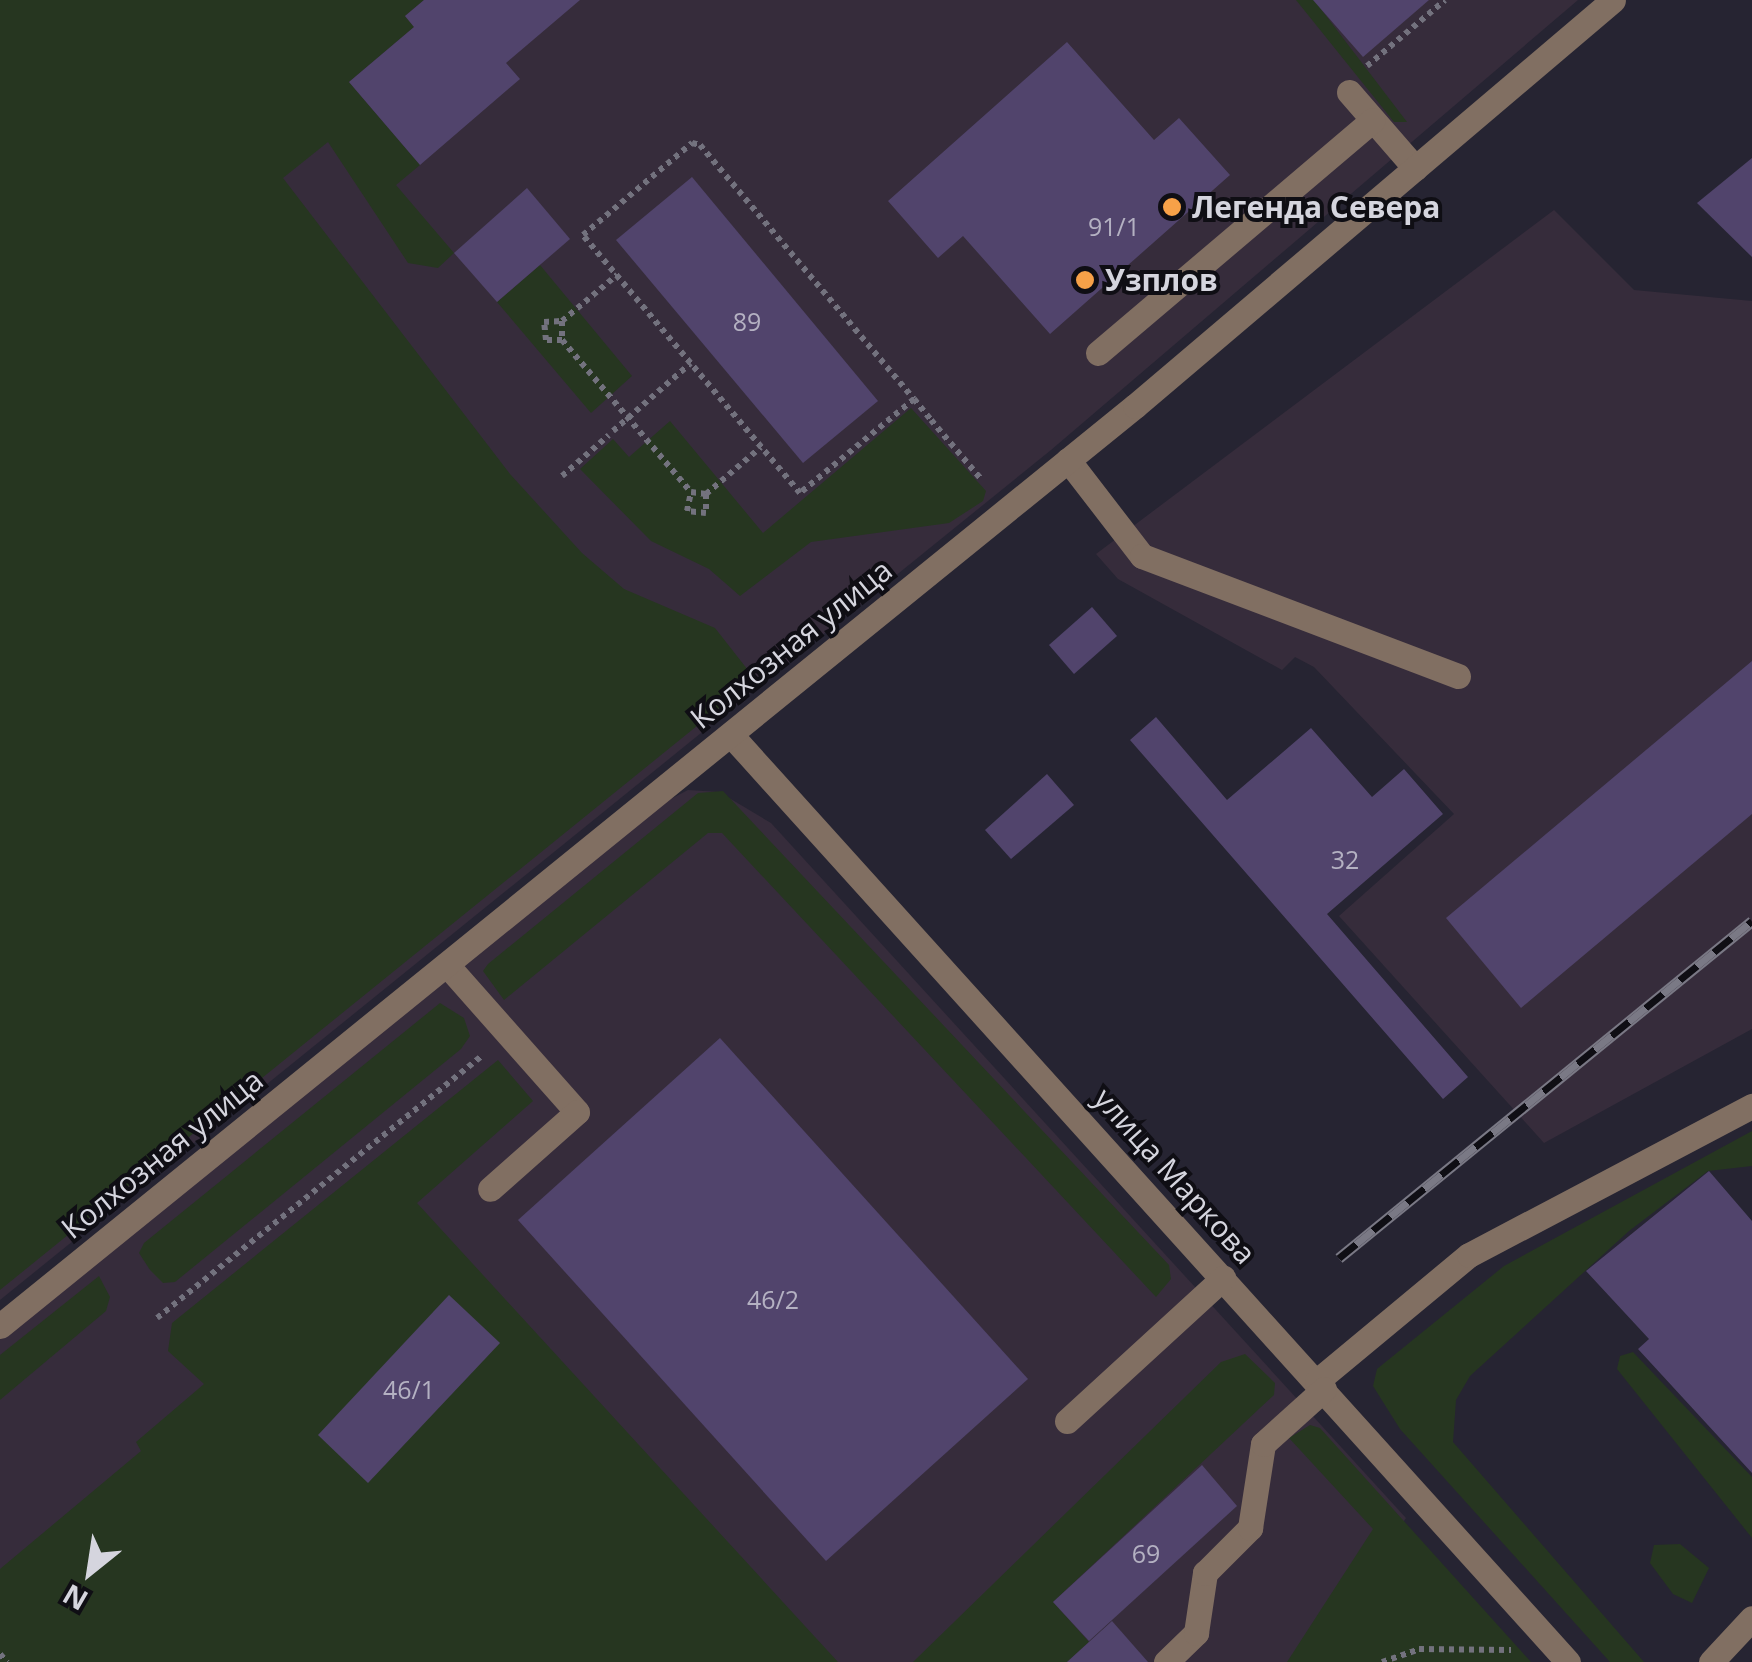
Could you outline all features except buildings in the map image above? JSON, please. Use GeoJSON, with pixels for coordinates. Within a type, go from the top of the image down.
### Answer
{"type":"FeatureCollection","features":[{"type":"Feature","properties":{"kind":"street","name":"Колхозная улица"},"geometry":{"type":"LineString","coordinates":[[0,1326],[1068,460],[1613,0]]}},
{"type":"Feature","properties":{"kind":"street"},"geometry":{"type":"LineString","coordinates":[[1356,81],[1373,120],[1415,168]]}},
{"type":"Feature","properties":{"kind":"street"},"geometry":{"type":"LineString","coordinates":[[1098,354],[1373,120]]}},
{"type":"Feature","properties":{"kind":"street"},"geometry":{"type":"LineString","coordinates":[[1068,460],[1142,556],[1458,676]]}},
{"type":"Feature","properties":{"kind":"street","name":"улица Маркова"},"geometry":{"type":"LineString","coordinates":[[732,735],[1568,1662]]}},
{"type":"Feature","properties":{"kind":"street"},"geometry":{"type":"LineString","coordinates":[[447,965],[577,1112],[490,1189]]}},
{"type":"Feature","properties":{"kind":"street"},"geometry":{"type":"LineString","coordinates":[[1166,1662],[1196,1634],[1205,1573],[1250,1528],[1263,1444],[1320,1385],[1469,1255],[1752,1106]]}},
{"type":"Feature","properties":{"kind":"street"},"geometry":{"type":"LineString","coordinates":[[1066,1421],[1223,1278]]}},
{"type":"Feature","properties":{"kind":"street"},"geometry":{"type":"LineString","coordinates":[[1708,1661],[1752,1618]]}},
{"type":"Feature","properties":{"kind":"path"},"geometry":{"type":"LineString","coordinates":[[1356,81],[1443,0]]}},
{"type":"Feature","properties":{"kind":"path"},"geometry":{"type":"LineString","coordinates":[[914,398],[800,492],[583,235],[698,143],[914,398],[982,480]]}},
{"type":"Feature","properties":{"kind":"path"},"geometry":{"type":"LineString","coordinates":[[562,321],[617,276]]}},
{"type":"Feature","properties":{"kind":"path"},"geometry":{"type":"LineString","coordinates":[[562,321],[551,318],[541,330],[550,342],[562,340]]}},
{"type":"Feature","properties":{"kind":"path"},"geometry":{"type":"LineString","coordinates":[[562,321],[562,340],[691,492],[706,494],[761,447]]}},
{"type":"Feature","properties":{"kind":"path"},"geometry":{"type":"LineString","coordinates":[[562,476],[691,363]]}},
{"type":"Feature","properties":{"kind":"path"},"geometry":{"type":"LineString","coordinates":[[691,492],[685,503],[694,516],[708,510],[706,494]]}},
{"type":"Feature","properties":{"kind":"path"},"geometry":{"type":"LineString","coordinates":[[157,1318],[508,1034]]}},
{"type":"Feature","properties":{"kind":"path"},"geometry":{"type":"LineString","coordinates":[[1382,1662],[1419,1649],[1511,1650]]}},
{"type":"Feature","properties":{"kind":"path"},"geometry":{"type":"LineString","coordinates":[[0,1654],[7,1662]]}},
{"type":"Feature","properties":{"kind":"shaded area"},"geometry":{"type":"Polygon","coordinates":[[[0,0],[1578,0],[1051,450],[0,1300],[0,0]]]}},
{"type":"Feature","properties":{"kind":"shaded area"},"geometry":{"type":"Polygon","coordinates":[[[1554,210],[1634,290],[1752,301],[1752,1029],[1544,1143],[1339,916],[1454,814],[1314,667],[1295,657],[1282,670],[1118,579],[1096,554],[1554,210]]]}},
{"type":"Feature","properties":{"kind":"shaded area"},"geometry":{"type":"Polygon","coordinates":[[[688,790],[719,792],[771,823],[1406,1518],[1310,1662],[0,1662],[0,1339],[659,805],[688,790]]]}},
{"type":"Feature","properties":{"kind":"green space"},"geometry":{"type":"Polygon","coordinates":[[[0,0],[424,0],[405,16],[414,27],[349,82],[420,165],[396,185],[454,253],[438,268],[408,263],[328,142],[283,178],[510,474],[582,553],[624,589],[715,628],[755,679],[0,1290],[0,0]]]}},
{"type":"Feature","properties":{"kind":"green space"},"geometry":{"type":"Polygon","coordinates":[[[1296,0],[1314,0],[1407,122],[1394,122],[1296,0]]]}},
{"type":"Feature","properties":{"kind":"green space"},"geometry":{"type":"Polygon","coordinates":[[[540,265],[632,376],[591,413],[497,302],[540,265]]]}},
{"type":"Feature","properties":{"kind":"green space"},"geometry":{"type":"Polygon","coordinates":[[[911,408],[986,491],[983,501],[949,523],[811,542],[740,596],[709,569],[651,541],[580,469],[613,439],[629,457],[670,421],[763,533],[911,408]]]}},
{"type":"Feature","properties":{"kind":"green space"},"geometry":{"type":"Polygon","coordinates":[[[723,791],[1169,1265],[1171,1279],[1156,1297],[722,833],[708,833],[504,1000],[483,971],[488,964],[698,793],[723,791]]]}},
{"type":"Feature","properties":{"kind":"green space"},"geometry":{"type":"Polygon","coordinates":[[[440,1003],[464,1018],[470,1036],[461,1049],[175,1282],[163,1283],[150,1270],[139,1253],[144,1243],[440,1003]]]}},
{"type":"Feature","properties":{"kind":"green space"},"geometry":{"type":"Polygon","coordinates":[[[498,1060],[533,1101],[417,1203],[838,1662],[0,1662],[0,1569],[141,1451],[136,1442],[204,1384],[168,1351],[172,1323],[498,1060]]]}},
{"type":"Feature","properties":{"kind":"green space"},"geometry":{"type":"Polygon","coordinates":[[[1752,1131],[1752,1166],[1708,1171],[1629,1231],[1470,1376],[1456,1400],[1453,1442],[1644,1662],[1610,1662],[1400,1429],[1373,1386],[1377,1369],[1504,1266],[1752,1131]]]}},
{"type":"Feature","properties":{"kind":"green space"},"geometry":{"type":"Polygon","coordinates":[[[99,1276],[110,1297],[106,1311],[0,1400],[0,1355],[99,1276]]]}},
{"type":"Feature","properties":{"kind":"green space"},"geometry":{"type":"Polygon","coordinates":[[[1633,1352],[1752,1477],[1752,1538],[1617,1369],[1620,1356],[1633,1352]]]}},
{"type":"Feature","properties":{"kind":"green space"},"geometry":{"type":"Polygon","coordinates":[[[1245,1354],[1275,1383],[1274,1395],[1053,1602],[1089,1642],[1067,1662],[913,1662],[1221,1362],[1245,1354]]]}},
{"type":"Feature","properties":{"kind":"green space"},"geometry":{"type":"Polygon","coordinates":[[[1310,1425],[1320,1428],[1531,1662],[1287,1662],[1373,1529],[1289,1438],[1310,1425]]]}},
{"type":"Feature","properties":{"kind":"green space"},"geometry":{"type":"Polygon","coordinates":[[[1680,1544],[1709,1568],[1692,1603],[1673,1594],[1650,1563],[1654,1545],[1680,1544]]]}},
{"type":"Feature","properties":{"kind":"railway"},"geometry":{"type":"LineString","coordinates":[[1339,1258],[1752,921]]}},
{"type":"Feature","properties":{"kind":"place","name":"Легенда Севера"},"geometry":{"type":"Point","coordinates":[1172,207]}},
{"type":"Feature","properties":{"kind":"place","name":"Узплов"},"geometry":{"type":"Point","coordinates":[1085,280]}}]}
